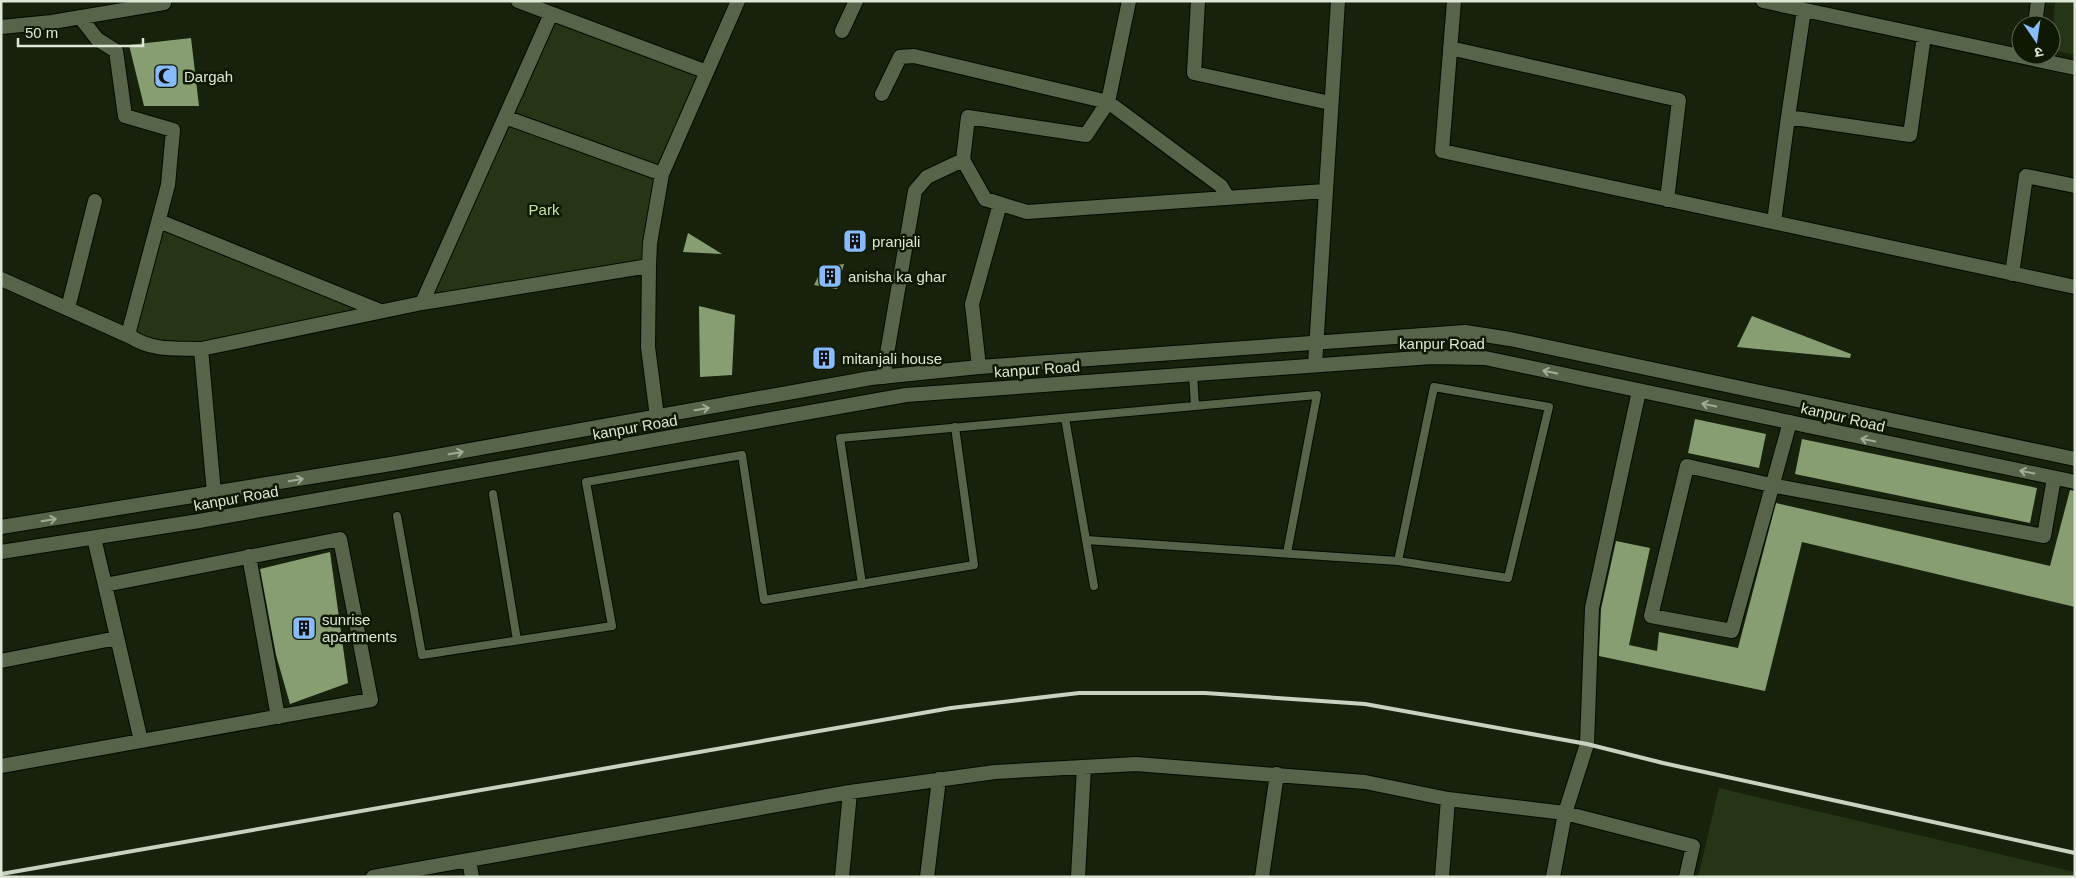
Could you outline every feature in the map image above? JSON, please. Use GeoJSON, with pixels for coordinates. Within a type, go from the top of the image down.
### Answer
{"type":"FeatureCollection","features":[{"type":"Feature","properties":{"kind":"street"},"geometry":{"type":"LineString","coordinates":[[518,1],[707,72]]}},
{"type":"Feature","properties":{"kind":"street"},"geometry":{"type":"LineString","coordinates":[[657,417],[648,347],[649,266],[650,244],[662,174],[738,1]]}},
{"type":"Feature","properties":{"kind":"street"},"geometry":{"type":"LineString","coordinates":[[842,31],[856,1]]}},
{"type":"Feature","properties":{"kind":"street"},"geometry":{"type":"LineString","coordinates":[[1129,1],[1108,102],[1086,135],[968,117],[963,160],[985,199],[1027,212],[1325,191]]}},
{"type":"Feature","properties":{"kind":"street"},"geometry":{"type":"LineString","coordinates":[[1198,1],[1194,73],[1330,103]]}},
{"type":"Feature","properties":{"kind":"street"},"geometry":{"type":"LineString","coordinates":[[1315,365],[1330,103],[1338,1]]}},
{"type":"Feature","properties":{"kind":"street"},"geometry":{"type":"LineString","coordinates":[[1454,1],[1442,151],[2075,287]]}},
{"type":"Feature","properties":{"kind":"street"},"geometry":{"type":"LineString","coordinates":[[1763,1],[2011,53]]}},
{"type":"Feature","properties":{"kind":"street"},"geometry":{"type":"LineString","coordinates":[[2037,15],[2038,1]]}},
{"type":"Feature","properties":{"kind":"street"},"geometry":{"type":"LineString","coordinates":[[1,28],[80,17],[164,2]]}},
{"type":"Feature","properties":{"kind":"street"},"geometry":{"type":"LineString","coordinates":[[1774,222],[1804,10]]}},
{"type":"Feature","properties":{"kind":"street"},"geometry":{"type":"LineString","coordinates":[[422,303],[551,14]]}},
{"type":"Feature","properties":{"kind":"street"},"geometry":{"type":"LineString","coordinates":[[80,17],[97,39],[116,51],[126,116],[173,130],[168,185],[129,331],[131,337]]}},
{"type":"Feature","properties":{"kind":"street"},"geometry":{"type":"LineString","coordinates":[[1788,117],[1910,135],[1924,36]]}},
{"type":"Feature","properties":{"kind":"street"},"geometry":{"type":"LineString","coordinates":[[1450,48],[1679,100],[1667,200]]}},
{"type":"Feature","properties":{"kind":"street"},"geometry":{"type":"LineString","coordinates":[[882,94],[900,57],[914,56],[1108,102],[1221,186],[1228,198]]}},
{"type":"Feature","properties":{"kind":"street"},"geometry":{"type":"LineString","coordinates":[[2061,64],[2075,68]]}},
{"type":"Feature","properties":{"kind":"street"},"geometry":{"type":"LineString","coordinates":[[505,117],[662,174]]}},
{"type":"Feature","properties":{"kind":"street"},"geometry":{"type":"LineString","coordinates":[[883,377],[915,191],[927,177],[963,160]]}},
{"type":"Feature","properties":{"kind":"street"},"geometry":{"type":"LineString","coordinates":[[2012,274],[2026,176],[2075,186]]}},
{"type":"Feature","properties":{"kind":"street"},"geometry":{"type":"LineString","coordinates":[[68,308],[95,201]]}},
{"type":"Feature","properties":{"kind":"street"},"geometry":{"type":"LineString","coordinates":[[979,367],[972,304],[1000,204]]}},
{"type":"Feature","properties":{"kind":"street"},"geometry":{"type":"LineString","coordinates":[[158,221],[380,311]]}},
{"type":"Feature","properties":{"kind":"street"},"geometry":{"type":"LineString","coordinates":[[1,279],[141,343],[159,348],[201,349],[422,303],[649,266]]}},
{"type":"Feature","properties":{"kind":"street"},"geometry":{"type":"LineString","coordinates":[[1,528],[398,463],[883,377],[979,367],[1465,332],[1510,339],[2075,459]]}},
{"type":"Feature","properties":{"kind":"street"},"geometry":{"type":"LineString","coordinates":[[201,349],[214,493]]}},
{"type":"Feature","properties":{"kind":"street","name":"kanpur Road"},"geometry":{"type":"LineString","coordinates":[[1,552],[218,518],[906,395],[1432,357],[1485,358],[2075,482]]}},
{"type":"Feature","properties":{"kind":"street"},"geometry":{"type":"LineString","coordinates":[[1553,877],[1565,813],[1587,744],[1592,608],[1639,391]]}},
{"type":"Feature","properties":{"kind":"street"},"geometry":{"type":"LineString","coordinates":[[740,402],[743,424]]}},
{"type":"Feature","properties":{"kind":"street"},"geometry":{"type":"LineString","coordinates":[[1824,430],[1833,408]]}},
{"type":"Feature","properties":{"kind":"street"},"geometry":{"type":"LineString","coordinates":[[639,420],[642,442]]}},
{"type":"Feature","properties":{"kind":"street"},"geometry":{"type":"LineString","coordinates":[[1790,422],[1771,486],[1732,630],[1651,616],[1687,466],[1771,486],[2044,536],[2054,478]]}},
{"type":"Feature","properties":{"kind":"street"},"geometry":{"type":"LineString","coordinates":[[94,538],[141,741]]}},
{"type":"Feature","properties":{"kind":"street"},"geometry":{"type":"LineString","coordinates":[[1,766],[371,700],[340,539],[106,585]]}},
{"type":"Feature","properties":{"kind":"street"},"geometry":{"type":"LineString","coordinates":[[248,556],[278,717]]}},
{"type":"Feature","properties":{"kind":"street"},"geometry":{"type":"LineString","coordinates":[[1,661],[117,638]]}},
{"type":"Feature","properties":{"kind":"street"},"geometry":{"type":"LineString","coordinates":[[373,877],[406,874],[469,860],[850,792],[994,772],[1136,764],[1365,782],[1448,799],[1565,813],[1693,846],[1686,877]]}},
{"type":"Feature","properties":{"kind":"street"},"geometry":{"type":"LineString","coordinates":[[1078,877],[1084,767]]}},
{"type":"Feature","properties":{"kind":"street"},"geometry":{"type":"LineString","coordinates":[[1262,877],[1277,774]]}},
{"type":"Feature","properties":{"kind":"street"},"geometry":{"type":"LineString","coordinates":[[927,877],[939,780]]}},
{"type":"Feature","properties":{"kind":"street"},"geometry":{"type":"LineString","coordinates":[[842,877],[850,792]]}},
{"type":"Feature","properties":{"kind":"street"},"geometry":{"type":"LineString","coordinates":[[1442,877],[1448,799]]}},
{"type":"Feature","properties":{"kind":"street"},"geometry":{"type":"LineString","coordinates":[[469,860],[472,877]]}},
{"type":"Feature","properties":{"kind":"lane"},"geometry":{"type":"LineString","coordinates":[[1193,374],[1195,406]]}},
{"type":"Feature","properties":{"kind":"lane"},"geometry":{"type":"LineString","coordinates":[[1086,540],[1398,561],[1508,578],[1549,407],[1434,387],[1398,561]]}},
{"type":"Feature","properties":{"kind":"lane"},"geometry":{"type":"LineString","coordinates":[[862,584],[840,438],[1317,396],[1287,554]]}},
{"type":"Feature","properties":{"kind":"lane"},"geometry":{"type":"LineString","coordinates":[[1065,418],[1094,586]]}},
{"type":"Feature","properties":{"kind":"lane"},"geometry":{"type":"LineString","coordinates":[[397,516],[422,655],[612,626],[586,482],[742,455],[764,600],[974,565],[955,427]]}},
{"type":"Feature","properties":{"kind":"lane"},"geometry":{"type":"LineString","coordinates":[[493,494],[517,640]]}},
{"type":"Feature","properties":{"kind":"green space"},"geometry":{"type":"Polygon","coordinates":[[[2055,1],[2075,1],[2075,55],[2061,52],[2061,15],[2054,15],[2055,1]]]}},
{"type":"Feature","properties":{"kind":"green space","name":"Park"},"geometry":{"type":"Polygon","coordinates":[[[551,14],[707,72],[662,174],[649,266],[422,303],[551,14]]]}},
{"type":"Feature","properties":{"kind":"green space"},"geometry":{"type":"Polygon","coordinates":[[[159,221],[367,314],[201,349],[131,337],[159,221]]]}},
{"type":"Feature","properties":{"kind":"green space"},"geometry":{"type":"Polygon","coordinates":[[[1719,788],[2075,872],[2075,877],[1698,877],[1719,788]]]}},
{"type":"Feature","properties":{"kind":"building","name":"Dargah"},"geometry":{"type":"Polygon","coordinates":[[[191,38],[199,106],[144,106],[129,45],[191,38]]]}},
{"type":"Feature","properties":{"kind":"building"},"geometry":{"type":"Polygon","coordinates":[[[688,233],[722,254],[683,252],[688,233]]]}},
{"type":"Feature","properties":{"kind":"building","name":"anisha ka ghar"},"geometry":{"type":"Polygon","coordinates":[[[844,264],[837,289],[814,285],[823,267],[844,264]]]}},
{"type":"Feature","properties":{"kind":"building"},"geometry":{"type":"Polygon","coordinates":[[[699,306],[735,315],[732,375],[700,377],[699,306]]]}},
{"type":"Feature","properties":{"kind":"building"},"geometry":{"type":"Polygon","coordinates":[[[1752,316],[1851,354],[1850,358],[1737,347],[1752,316]]]}},
{"type":"Feature","properties":{"kind":"building"},"geometry":{"type":"Polygon","coordinates":[[[1695,419],[1766,434],[1759,468],[1688,453],[1695,419]]]}},
{"type":"Feature","properties":{"kind":"building"},"geometry":{"type":"Polygon","coordinates":[[[1802,439],[2037,488],[2030,523],[1795,474],[1802,439]]]}},
{"type":"Feature","properties":{"kind":"building"},"geometry":{"type":"Polygon","coordinates":[[[2070,490],[2075,491],[2075,607],[1802,542],[1765,691],[1599,656],[1601,609],[1616,541],[1650,548],[1629,645],[1657,651],[1659,632],[1738,648],[1776,503],[2050,566],[2070,490]]]}},
{"type":"Feature","properties":{"kind":"building","name":"sunrise apartments"},"geometry":{"type":"Polygon","coordinates":[[[330,552],[348,683],[290,704],[276,655],[260,569],[330,552]]]}},
{"type":"Feature","properties":{"kind":"railway"},"geometry":{"type":"LineString","coordinates":[[1,874],[951,708],[1079,693],[1205,693],[1365,704],[1587,744],[1663,763],[2075,853]]}},
{"type":"Feature","properties":{"kind":"place","name":"Dargah"},"geometry":{"type":"Point","coordinates":[166,76]}},
{"type":"Feature","properties":{"kind":"place","name":"pranjali"},"geometry":{"type":"Point","coordinates":[855,241]}},
{"type":"Feature","properties":{"kind":"place","name":"anisha ka ghar"},"geometry":{"type":"Point","coordinates":[830,276]}},
{"type":"Feature","properties":{"kind":"place","name":"mitanjali house"},"geometry":{"type":"Point","coordinates":[824,358]}},
{"type":"Feature","properties":{"kind":"place","name":"sunrise apartments"},"geometry":{"type":"Point","coordinates":[304,628]}}]}
